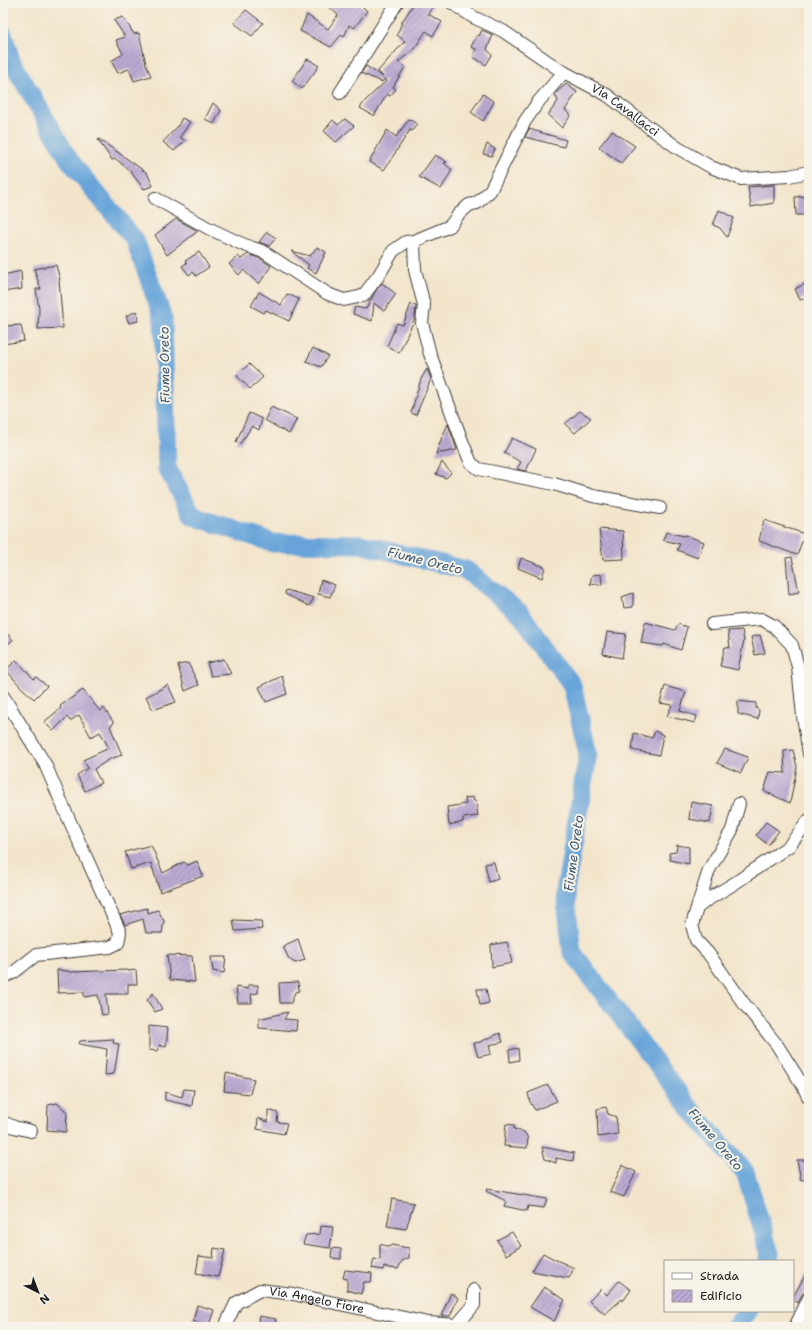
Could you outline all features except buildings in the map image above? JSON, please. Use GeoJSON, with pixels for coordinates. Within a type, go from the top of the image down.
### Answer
{"type":"FeatureCollection","features":[{"type":"Feature","properties":{"kind":"street"},"geometry":{"type":"LineString","coordinates":[[340,93],[397,3]]}},
{"type":"Feature","properties":{"kind":"street","name":"Via Cavallacci"},"geometry":{"type":"LineString","coordinates":[[452,3],[473,17],[503,31],[564,72],[607,95],[678,148],[711,167],[741,179],[789,176],[809,172]]}},
{"type":"Feature","properties":{"kind":"street"},"geometry":{"type":"LineString","coordinates":[[155,198],[208,228],[242,244],[264,252],[328,294],[344,300],[363,296],[379,275],[393,251],[406,242],[414,241],[450,226],[458,215],[469,205],[477,203],[490,191],[525,121],[564,72]]}},
{"type":"Feature","properties":{"kind":"street"},"geometry":{"type":"LineString","coordinates":[[414,241],[415,270],[424,305],[422,323],[435,366],[471,463],[479,469],[554,484],[592,496],[660,508]]}},
{"type":"Feature","properties":{"kind":"street"},"geometry":{"type":"LineString","coordinates":[[712,624],[761,619],[774,626],[792,645],[798,667],[809,754]]}},
{"type":"Feature","properties":{"kind":"street"},"geometry":{"type":"LineString","coordinates":[[3,696],[45,764],[120,932],[118,943],[110,947],[36,955],[13,973],[3,977]]}},
{"type":"Feature","properties":{"kind":"street"},"geometry":{"type":"LineString","coordinates":[[739,804],[732,830],[709,870],[692,925],[696,940],[708,953],[777,1045],[809,1098]]}},
{"type":"Feature","properties":{"kind":"street"},"geometry":{"type":"LineString","coordinates":[[697,908],[789,846],[809,820]]}},
{"type":"Feature","properties":{"kind":"street"},"geometry":{"type":"LineString","coordinates":[[3,1122],[31,1131]]}},
{"type":"Feature","properties":{"kind":"street","name":"Via Angelo Fiore"},"geometry":{"type":"LineString","coordinates":[[226,1327],[236,1303],[260,1290],[293,1294],[428,1323],[457,1325],[474,1305],[474,1290]]}},
{"type":"Feature","properties":{"kind":"street"},"geometry":{"type":"LineString","coordinates":[[801,1324],[809,1298]]}},
{"type":"Feature","properties":{"kind":"waterway","name":"Fiume Oreto"},"geometry":{"type":"LineString","coordinates":[[3,34],[11,60],[70,161],[135,240],[163,318],[167,468],[193,516],[273,543],[360,544],[466,570],[520,613],[572,685],[588,754],[565,892],[572,952],[692,1111],[745,1172],[770,1254],[768,1260]]}},
{"type":"Feature","properties":{"kind":"waterway","name":"Fiume Oreto"},"geometry":{"type":"LineString","coordinates":[[735,1327],[747,1312]]}}]}
